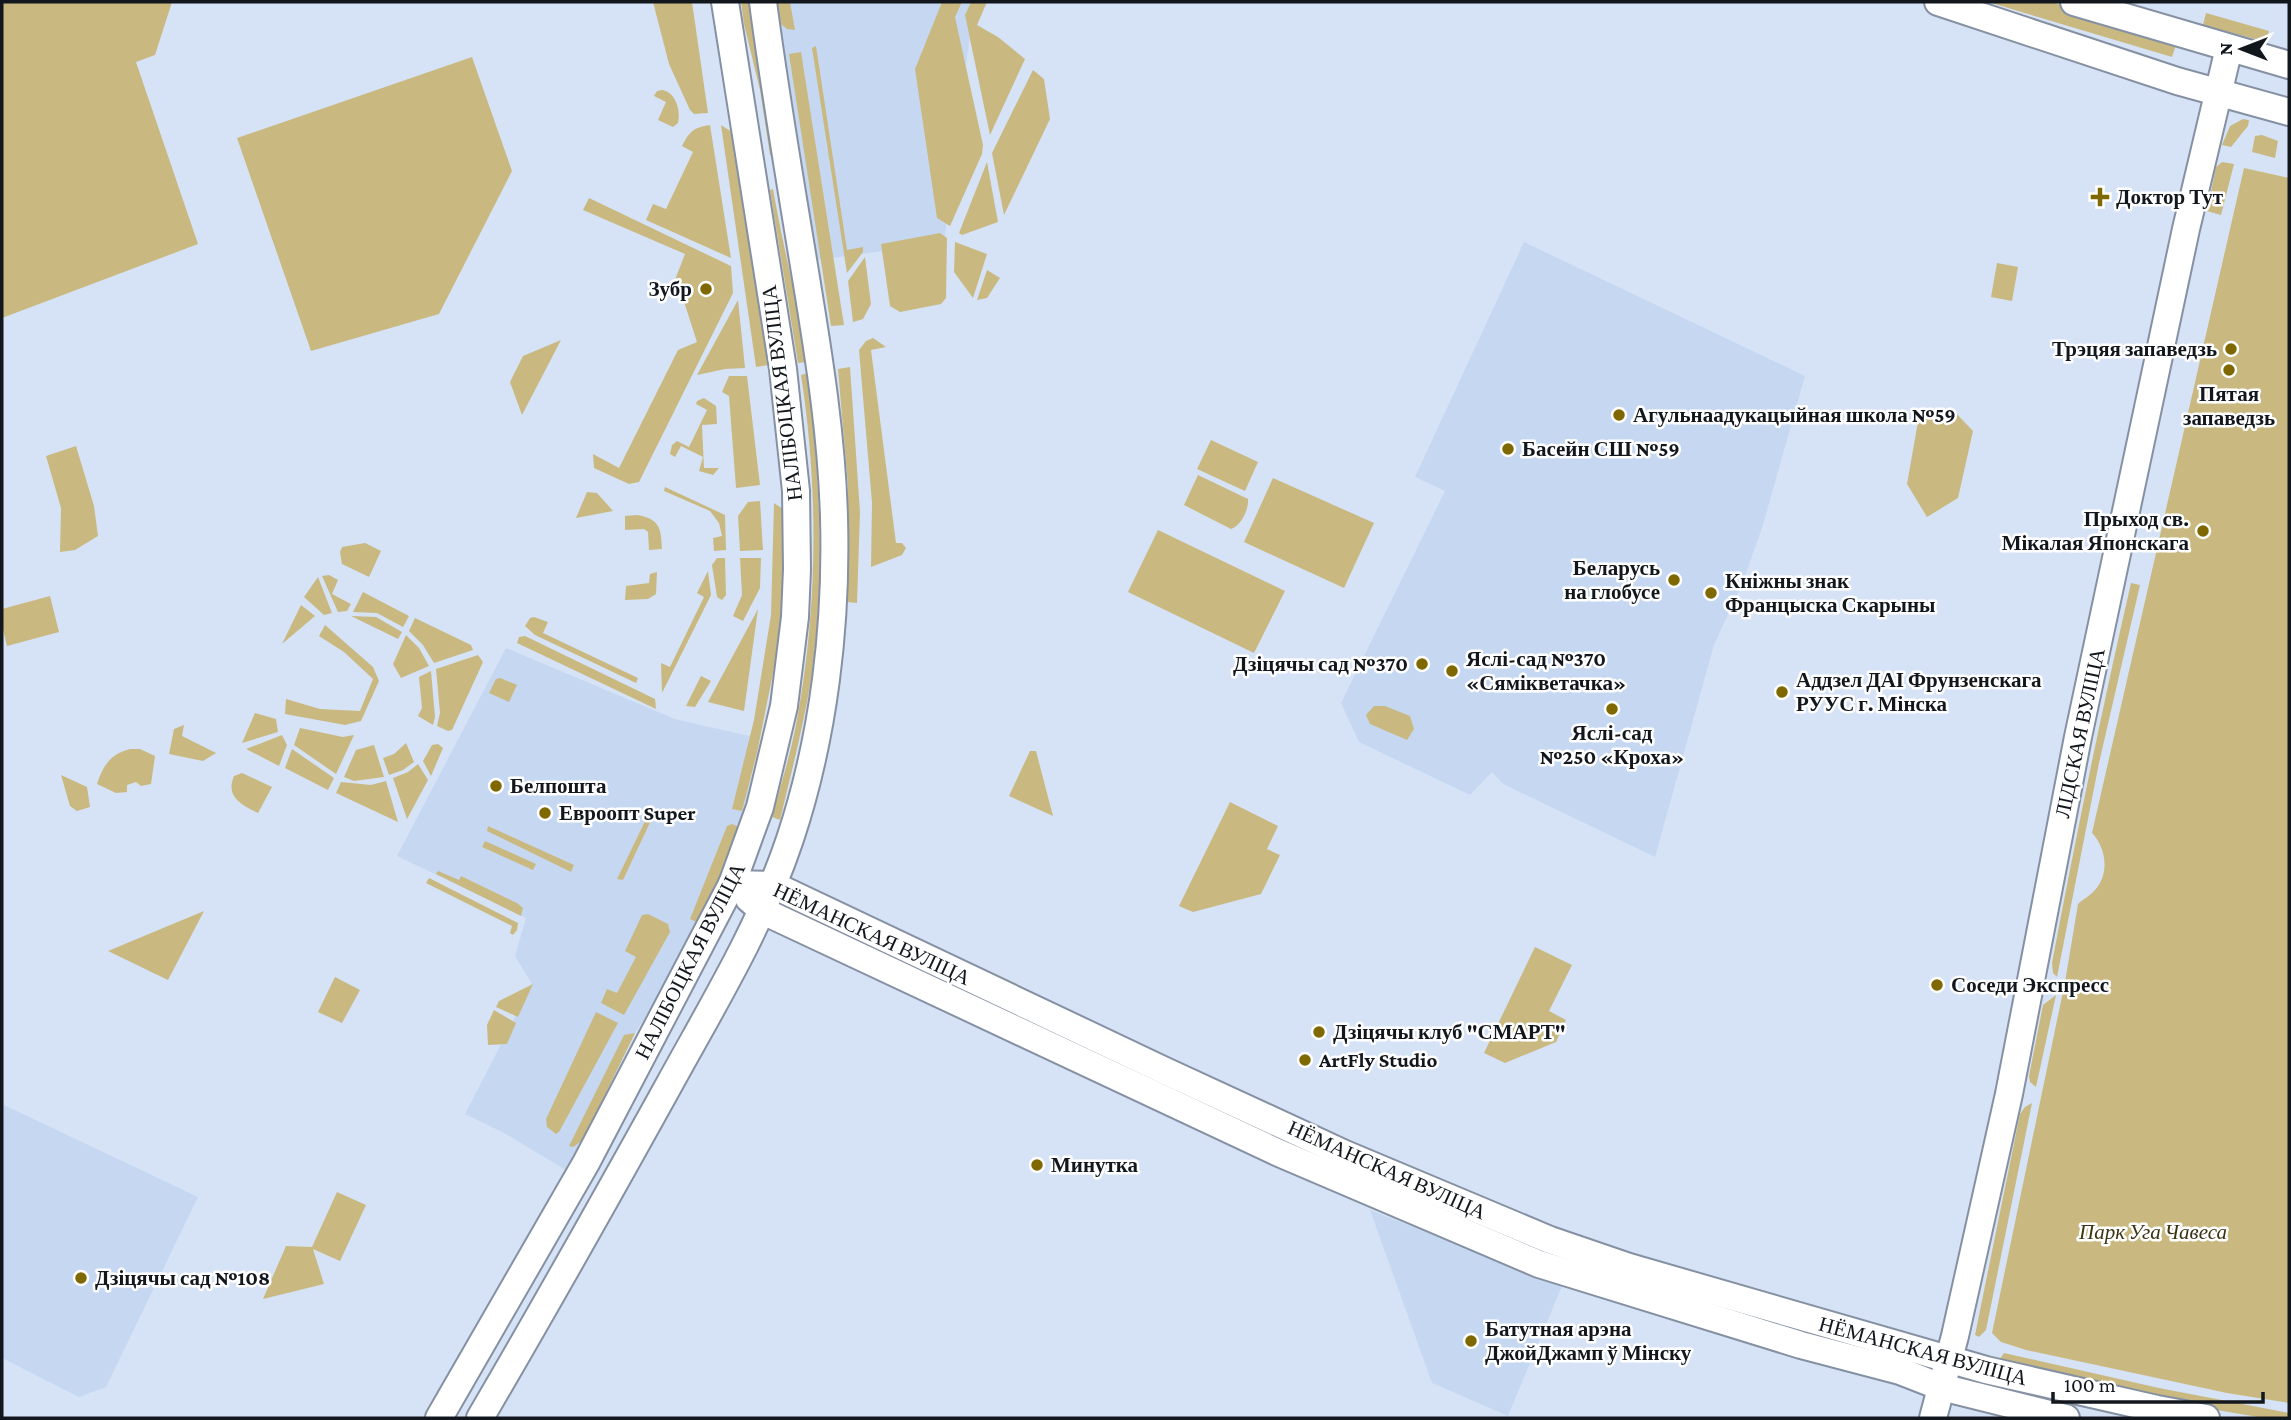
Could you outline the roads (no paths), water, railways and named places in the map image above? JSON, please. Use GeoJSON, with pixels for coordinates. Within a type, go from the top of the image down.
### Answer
{"type":"FeatureCollection","features":[{"type":"Feature","properties":{"kind":"main road","name":"НАЛІБОЦКАЯ ВУЛІЦА"},"geometry":{"type":"LineString","coordinates":[[439,1418],[586,1163],[732,884],[755,825],[779,733],[790,664],[797,569],[796,491],[791,432],[725,2]]}},
{"type":"Feature","properties":{"kind":"main road","name":"НАЛІБОЦКАЯ ВУЛІЦА"},"geometry":{"type":"LineString","coordinates":[[480,1418],[569,1267],[763,911],[791,837],[824,694],[834,565],[832,479],[820,365],[763,2]]}},
{"type":"Feature","properties":{"kind":"main road"},"geometry":{"type":"LineString","coordinates":[[1938,2],[2217,93],[2289,112]]}},
{"type":"Feature","properties":{"kind":"main road"},"geometry":{"type":"LineString","coordinates":[[2074,2],[2289,65]]}},
{"type":"Feature","properties":{"kind":"main road","name":"ЛІДСКАЯ ВУЛІЦА"},"geometry":{"type":"LineString","coordinates":[[1933,1418],[2009,1094],[2078,737],[2186,229],[2229,48]]}},
{"type":"Feature","properties":{"kind":"main road"},"geometry":{"type":"LineString","coordinates":[[752,173],[788,166]]}},
{"type":"Feature","properties":{"kind":"main road","name":"НЁМАНСКАЯ ВУЛІЦА"},"geometry":{"type":"LineString","coordinates":[[732,884],[763,911],[1279,1153],[1438,1207],[1629,1267],[1948,1359],[1999,1373],[2206,1418]]}},
{"type":"Feature","properties":{"kind":"main road","name":"НЁМАНСКАЯ ВУЛІЦА"},"geometry":{"type":"LineString","coordinates":[[732,884],[773,885],[1345,1154],[1539,1264],[1801,1345],[1900,1371],[1941,1387],[2066,1418]]}},
{"type":"Feature","properties":{"kind":"place","name":"Доктор Тут"},"geometry":{"type":"Point","coordinates":[2100,197]}},
{"type":"Feature","properties":{"kind":"place","name":"Зубр"},"geometry":{"type":"Point","coordinates":[706,289]}},
{"type":"Feature","properties":{"kind":"place","name":"Трэцяя запаведзь"},"geometry":{"type":"Point","coordinates":[2231,349]}},
{"type":"Feature","properties":{"kind":"place","name":"Пятая запаведзь"},"geometry":{"type":"Point","coordinates":[2229,370]}},
{"type":"Feature","properties":{"kind":"place","name":"Агульнаадукацыйная школа №59"},"geometry":{"type":"Point","coordinates":[1619,415]}},
{"type":"Feature","properties":{"kind":"place","name":"Басейн СШ №59"},"geometry":{"type":"Point","coordinates":[1508,449]}},
{"type":"Feature","properties":{"kind":"place","name":"Прыход св. Мікалая Японскага"},"geometry":{"type":"Point","coordinates":[2203,531]}},
{"type":"Feature","properties":{"kind":"place","name":"Беларусь на глобусе"},"geometry":{"type":"Point","coordinates":[1674,580]}},
{"type":"Feature","properties":{"kind":"place","name":"Кніжны знак Францыска Скарыны"},"geometry":{"type":"Point","coordinates":[1711,593]}},
{"type":"Feature","properties":{"kind":"place","name":"Дзіцячы сад №370"},"geometry":{"type":"Point","coordinates":[1422,664]}},
{"type":"Feature","properties":{"kind":"place","name":"Яслі-сад №370 «Сямікветачка»"},"geometry":{"type":"Point","coordinates":[1452,671]}},
{"type":"Feature","properties":{"kind":"place","name":"Аддзел ДАІ Фрунзенскага РУУС г. Мінска"},"geometry":{"type":"Point","coordinates":[1782,692]}},
{"type":"Feature","properties":{"kind":"place","name":"Яслі-сад №250 «Кроха»"},"geometry":{"type":"Point","coordinates":[1612,709]}},
{"type":"Feature","properties":{"kind":"place","name":"Белпошта"},"geometry":{"type":"Point","coordinates":[496,786]}},
{"type":"Feature","properties":{"kind":"place","name":"Евроопт Super"},"geometry":{"type":"Point","coordinates":[545,813]}},
{"type":"Feature","properties":{"kind":"place","name":"Соседи Экспресс"},"geometry":{"type":"Point","coordinates":[1937,985]}},
{"type":"Feature","properties":{"kind":"place","name":"Дзіцячы клуб \"СМАРТ\""},"geometry":{"type":"Point","coordinates":[1319,1032]}},
{"type":"Feature","properties":{"kind":"place","name":"ArtFly Studio"},"geometry":{"type":"Point","coordinates":[1305,1060]}},
{"type":"Feature","properties":{"kind":"place","name":"Минутка"},"geometry":{"type":"Point","coordinates":[1037,1165]}},
{"type":"Feature","properties":{"kind":"place","name":"Дзіцячы сад №108"},"geometry":{"type":"Point","coordinates":[81,1278]}},
{"type":"Feature","properties":{"kind":"place","name":"Батутная арэна ДжойДжамп ў Мінску"},"geometry":{"type":"Point","coordinates":[1471,1341]}},
{"type":"Feature","properties":{"kind":"park label","name":"Парк Уга Чавеса"},"geometry":{"type":"Point","coordinates":[2153,1232]}}]}
